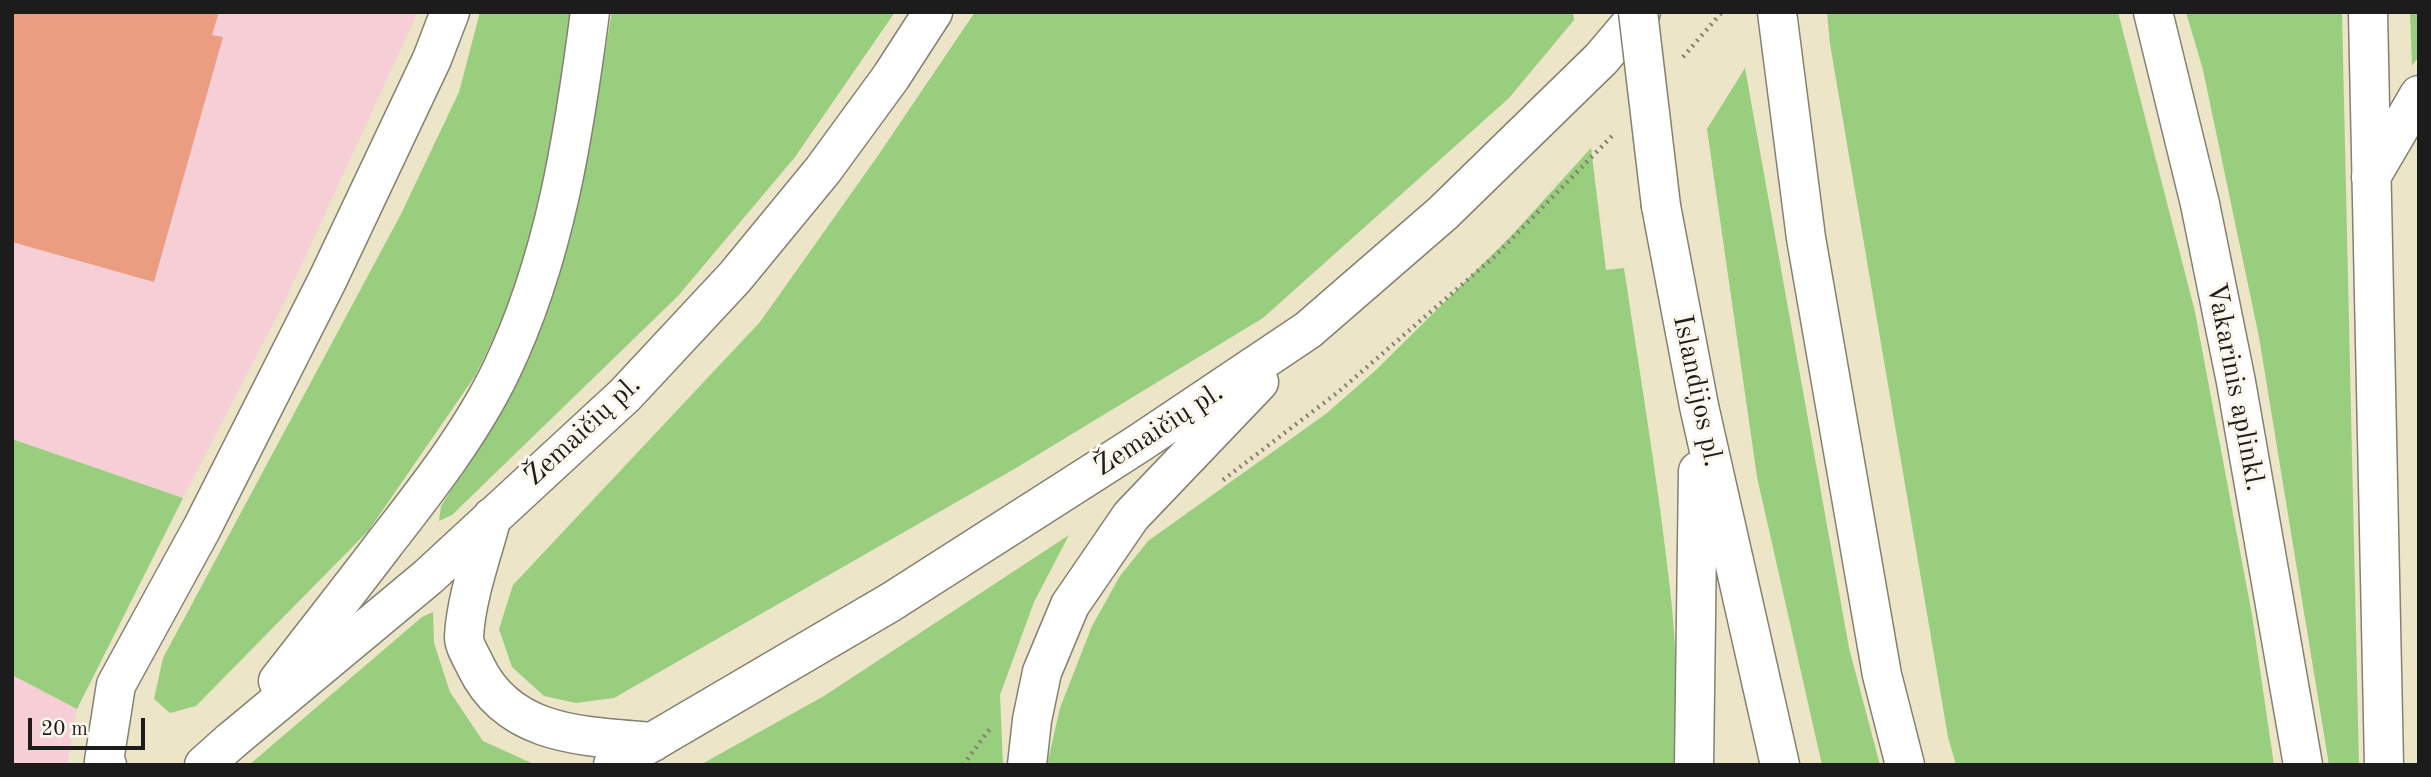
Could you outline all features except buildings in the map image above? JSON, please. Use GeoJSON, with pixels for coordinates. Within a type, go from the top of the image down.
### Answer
{"type":"FeatureCollection","features":[{"type":"Feature","properties":{"kind":"main road"},"geometry":{"type":"LineString","coordinates":[[107,765],[104,761],[116,685],[202,528],[272,390],[432,60],[450,12]]}},
{"type":"Feature","properties":{"kind":"main road"},"geometry":{"type":"LineString","coordinates":[[218,753],[420,498],[463,436],[500,373],[529,307],[554,223],[579,95],[590,12]]}},
{"type":"Feature","properties":{"kind":"main road","name":"Žemaičių pl."},"geometry":{"type":"LineString","coordinates":[[218,753],[428,577],[625,394],[735,277],[823,170],[891,78],[933,12]]}},
{"type":"Feature","properties":{"kind":"main road","name":"Žemaičių pl."},"geometry":{"type":"LineString","coordinates":[[613,765],[891,602],[1139,444],[1308,330],[1443,212],[1601,59],[1639,12]]}},
{"type":"Feature","properties":{"kind":"main road","name":"Islandijos pl."},"geometry":{"type":"LineString","coordinates":[[1639,12],[1661,206],[1699,406],[1780,765]]}},
{"type":"Feature","properties":{"kind":"main road","name":"Vakarinis aplinkl."},"geometry":{"type":"LineString","coordinates":[[2153,12],[2200,204],[2230,354],[2303,765]]}},
{"type":"Feature","properties":{"kind":"main road"},"geometry":{"type":"LineString","coordinates":[[2368,12],[2384,765]]}},
{"type":"Feature","properties":{"kind":"main road"},"geometry":{"type":"LineString","coordinates":[[1778,19],[1806,238],[1843,456],[1882,675],[1905,765]]}},
{"type":"Feature","properties":{"kind":"main road"},"geometry":{"type":"LineString","coordinates":[[2371,177],[2419,95]]}},
{"type":"Feature","properties":{"kind":"main road"},"geometry":{"type":"LineString","coordinates":[[1027,765],[1032,720],[1042,672],[1070,605],[1090,574],[1131,516],[1308,330]]}},
{"type":"Feature","properties":{"kind":"main road"},"geometry":{"type":"LineString","coordinates":[[1694,765],[1699,406]]}},
{"type":"Feature","properties":{"kind":"main road"},"geometry":{"type":"LineString","coordinates":[[492,517],[470,603],[464,640],[485,685],[523,719],[565,734],[653,742]]}},
{"type":"Feature","properties":{"kind":"path"},"geometry":{"type":"LineString","coordinates":[[1677,65],[1722,12]]}},
{"type":"Feature","properties":{"kind":"path"},"geometry":{"type":"LineString","coordinates":[[1219,483],[1337,393],[1494,256],[1621,127]]}},
{"type":"Feature","properties":{"kind":"path"},"geometry":{"type":"LineString","coordinates":[[963,765],[993,725]]}},
{"type":"Feature","properties":{"kind":"shaded area"},"geometry":{"type":"Polygon","coordinates":[[[12,12],[418,12],[284,303],[183,498],[12,439],[12,12]]]}},
{"type":"Feature","properties":{"kind":"shaded area"},"geometry":{"type":"Polygon","coordinates":[[[12,675],[77,709],[67,765],[12,765],[12,675]]]}},
{"type":"Feature","properties":{"kind":"green space"},"geometry":{"type":"Polygon","coordinates":[[[480,12],[572,12],[558,121],[540,211],[512,301],[475,376],[369,530],[196,706],[170,713],[154,699],[163,658],[401,214],[459,92],[480,12]]]}},
{"type":"Feature","properties":{"kind":"green space"},"geometry":{"type":"Polygon","coordinates":[[[612,12],[895,12],[795,157],[678,296],[452,515],[439,521],[441,506],[501,411],[539,329],[579,198],[612,12]]]}},
{"type":"Feature","properties":{"kind":"green space"},"geometry":{"type":"Polygon","coordinates":[[[975,12],[1573,12],[1574,20],[1509,98],[1263,318],[1016,468],[614,698],[576,703],[544,696],[512,667],[499,629],[513,585],[760,322],[877,157],[975,12]]]}},
{"type":"Feature","properties":{"kind":"green space"},"geometry":{"type":"Polygon","coordinates":[[[1827,12],[2118,12],[2195,312],[2252,615],[2274,765],[1956,765],[1948,737],[1830,44],[1827,12]]]}},
{"type":"Feature","properties":{"kind":"green space"},"geometry":{"type":"Polygon","coordinates":[[[2186,12],[2342,12],[2359,765],[2329,765],[2259,337],[2203,70],[2186,12]]]}},
{"type":"Feature","properties":{"kind":"green space"},"geometry":{"type":"Polygon","coordinates":[[[2410,12],[2419,12],[2419,56],[2412,66],[2410,12]]]}},
{"type":"Feature","properties":{"kind":"green space"},"geometry":{"type":"Polygon","coordinates":[[[1745,68],[1849,648],[1880,765],[1822,765],[1757,477],[1707,129],[1745,68]]]}},
{"type":"Feature","properties":{"kind":"green space"},"geometry":{"type":"Polygon","coordinates":[[[1591,148],[1606,270],[1624,268],[1654,469],[1672,611],[1678,765],[1047,765],[1060,708],[1092,626],[1120,576],[1148,541],[1327,413],[1376,370],[1512,235],[1591,148]]]}},
{"type":"Feature","properties":{"kind":"green space"},"geometry":{"type":"Polygon","coordinates":[[[12,439],[183,498],[77,709],[12,675],[12,439]]]}},
{"type":"Feature","properties":{"kind":"green space"},"geometry":{"type":"Polygon","coordinates":[[[1069,535],[1034,602],[1000,695],[1003,765],[700,765],[824,696],[1069,535]]]}},
{"type":"Feature","properties":{"kind":"green space"},"geometry":{"type":"Polygon","coordinates":[[[433,612],[434,643],[450,692],[483,741],[536,765],[249,765],[422,617],[433,612]]]}}]}
